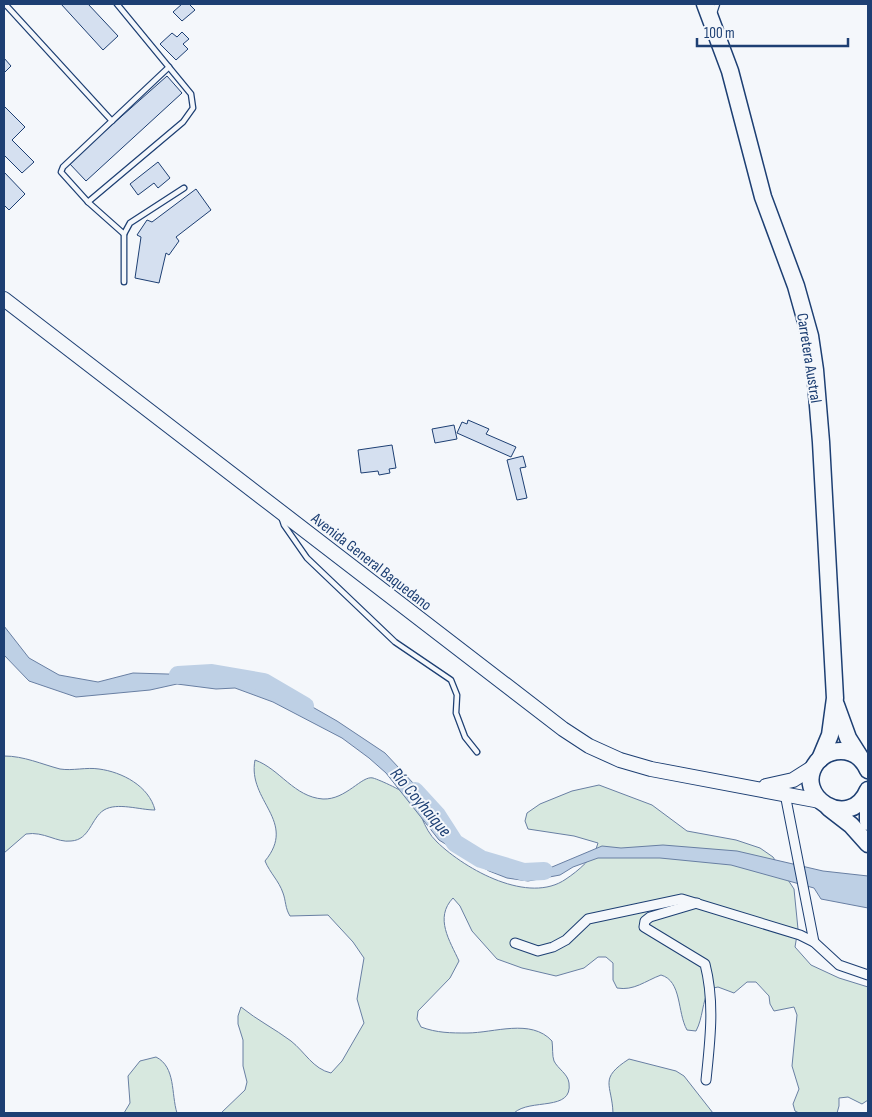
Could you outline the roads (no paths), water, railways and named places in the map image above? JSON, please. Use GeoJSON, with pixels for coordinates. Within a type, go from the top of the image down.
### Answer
{"type":"FeatureCollection","features":[{"type":"Feature","properties":{"kind":"highway","name":"Carretera Austral"},"geometry":{"type":"LineString","coordinates":[[705,4],[735,86],[763,196],[799,294],[812,344],[821,442],[835,698],[830,735],[817,762]]}},
{"type":"Feature","properties":{"kind":"highway","name":"Carretera Austral"},"geometry":{"type":"LineString","coordinates":[[835,698],[846,733],[864,764]]}},
{"type":"Feature","properties":{"kind":"highway"},"geometry":{"type":"LineString","coordinates":[[864,764],[848,751],[826,754],[817,762],[811,784],[824,804],[851,826],[868,844]]}},
{"type":"Feature","properties":{"kind":"highway"},"geometry":{"type":"LineString","coordinates":[[824,804],[848,809],[860,803],[868,791]]}},
{"type":"Feature","properties":{"kind":"highway"},"geometry":{"type":"LineString","coordinates":[[868,791],[868,822]]}},
{"type":"Feature","properties":{"kind":"main road","name":"Avenida General Baquedano"},"geometry":{"type":"LineString","coordinates":[[4,299],[563,729],[589,746],[620,760],[651,769],[785,794],[824,804]]}},
{"type":"Feature","properties":{"kind":"main road","name":"Avenida General Baquedano"},"geometry":{"type":"LineString","coordinates":[[750,787],[783,784],[817,762]]}},
{"type":"Feature","properties":{"kind":"street"},"geometry":{"type":"LineString","coordinates":[[785,794],[814,942]]}},
{"type":"Feature","properties":{"kind":"street"},"geometry":{"type":"LineString","coordinates":[[515,943],[538,951],[553,948],[566,940],[588,919],[682,899],[800,935],[814,942],[838,964],[868,975]]}},
{"type":"Feature","properties":{"kind":"street"},"geometry":{"type":"LineString","coordinates":[[698,903],[650,917],[645,921],[644,927],[705,964],[710,984],[712,1013],[706,1080]]}},
{"type":"Feature","properties":{"kind":"lane"},"geometry":{"type":"LineString","coordinates":[[5,4],[112,121]]}},
{"type":"Feature","properties":{"kind":"lane"},"geometry":{"type":"LineString","coordinates":[[88,202],[182,122],[193,108],[191,94],[117,4]]}},
{"type":"Feature","properties":{"kind":"lane"},"geometry":{"type":"LineString","coordinates":[[712,19],[718,4]]}},
{"type":"Feature","properties":{"kind":"lane"},"geometry":{"type":"LineString","coordinates":[[124,234],[88,202],[61,172],[63,167],[170,67]]}},
{"type":"Feature","properties":{"kind":"lane"},"geometry":{"type":"LineString","coordinates":[[124,282],[124,234],[130,223],[184,188]]}},
{"type":"Feature","properties":{"kind":"lane"},"geometry":{"type":"LineString","coordinates":[[280,512],[284,525],[307,558],[395,642],[451,680],[457,695],[456,713],[465,738],[477,752]]}},
{"type":"Feature","properties":{"kind":"water"},"geometry":{"type":"Polygon","coordinates":[[[4,626],[29,658],[59,675],[98,682],[133,673],[234,676],[302,701],[337,721],[385,753],[414,784],[439,822],[489,864],[515,872],[552,867],[602,846],[621,848],[663,845],[737,851],[823,871],[868,876],[868,908],[821,899],[814,888],[731,865],[660,858],[598,858],[573,867],[560,875],[528,881],[507,878],[489,871],[439,840],[386,773],[369,758],[342,738],[273,702],[235,688],[216,689],[177,684],[150,690],[76,697],[29,681],[4,655],[4,626]]]}},
{"type":"Feature","properties":{"kind":"waterway","name":"Río Coyhaique"},"geometry":{"type":"LineString","coordinates":[[178,675],[212,673],[264,682],[305,706]]}},
{"type":"Feature","properties":{"kind":"waterway","name":"Río Coyhaique"},"geometry":{"type":"LineString","coordinates":[[415,791],[437,815],[455,843],[481,859],[524,872],[544,871]]}}]}
